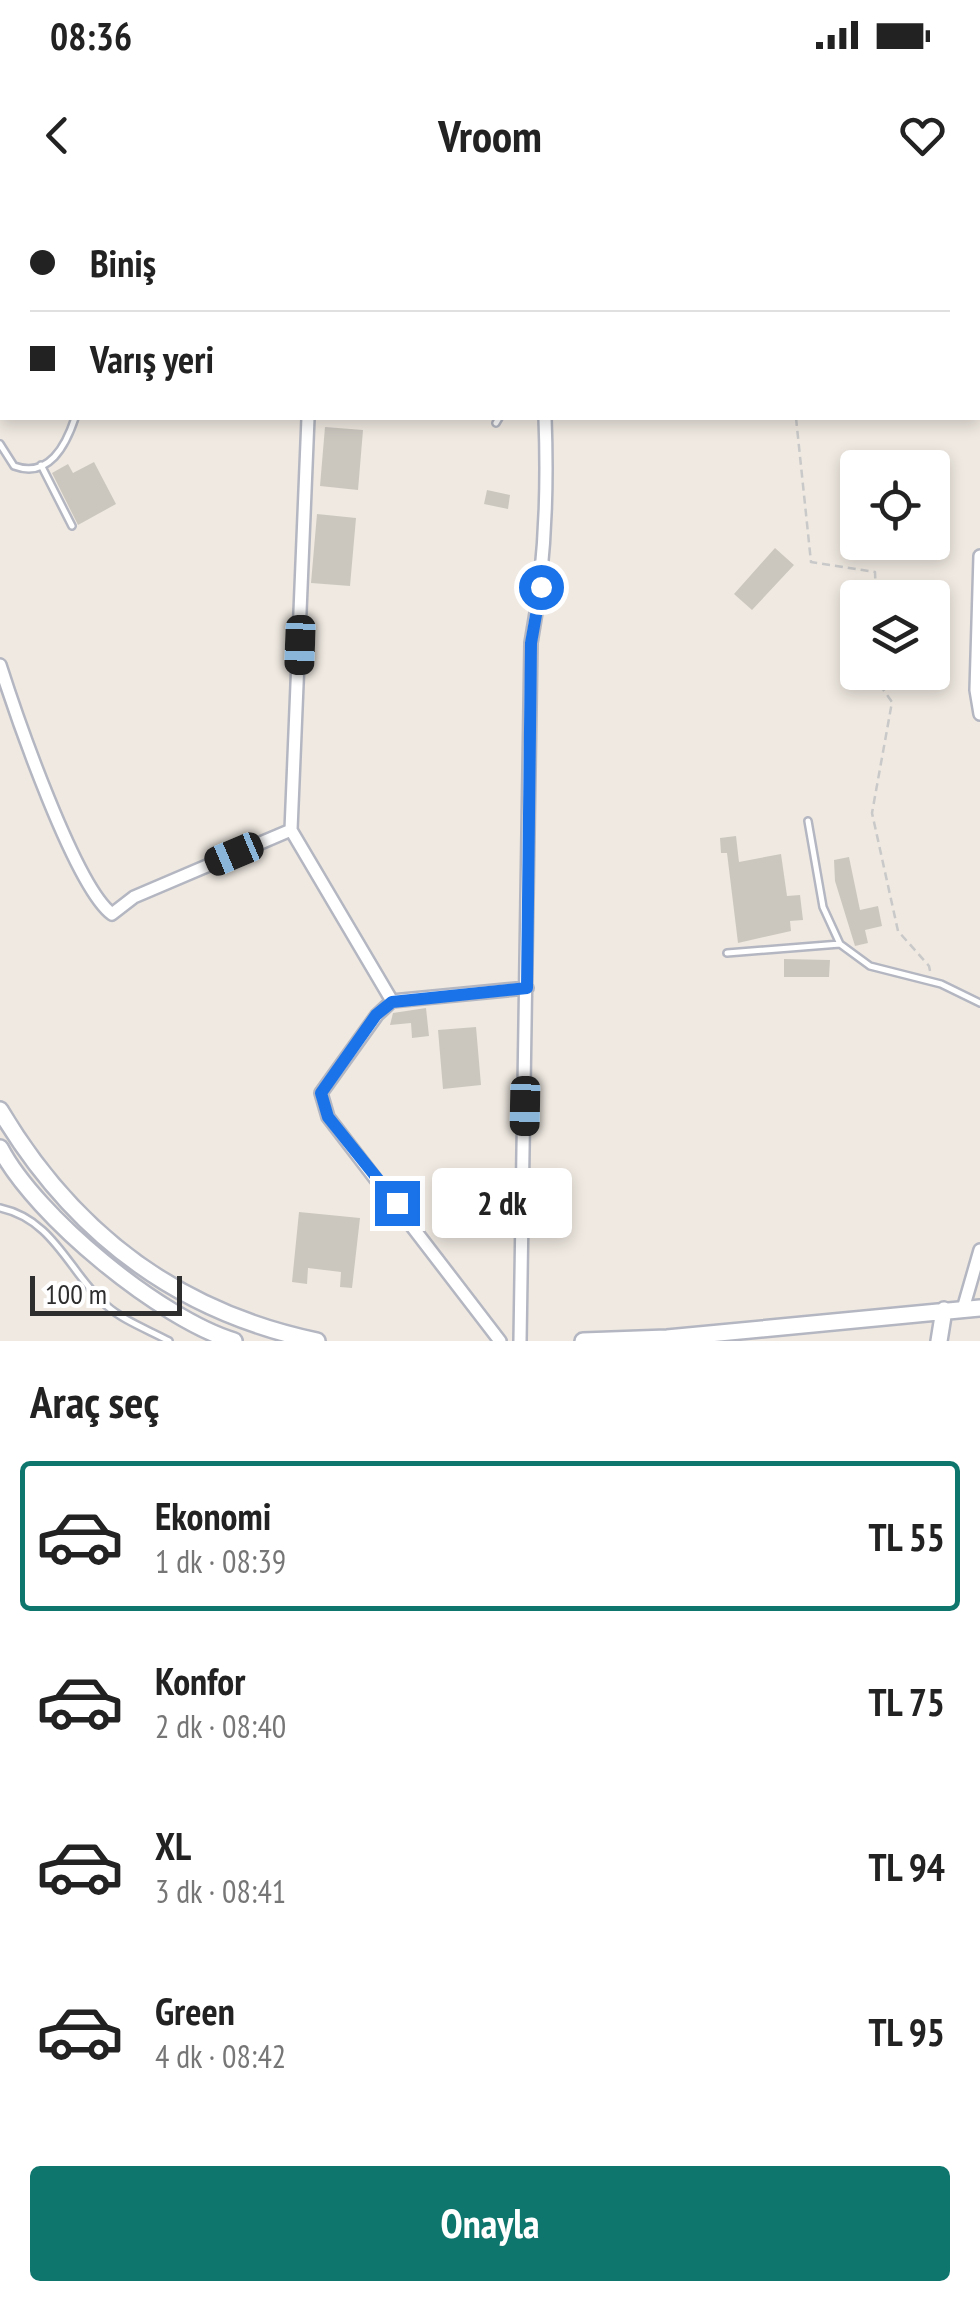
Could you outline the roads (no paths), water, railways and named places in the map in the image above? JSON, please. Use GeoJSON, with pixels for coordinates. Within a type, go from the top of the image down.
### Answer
{"type":"FeatureCollection","features":[{"type":"Feature","properties":{"kind":"main road"},"geometry":{"type":"LineString","coordinates":[[0,1110],[25,1153],[78,1215],[126,1258],[214,1311],[318,1341]]}},
{"type":"Feature","properties":{"kind":"main road"},"geometry":{"type":"LineString","coordinates":[[0,1148],[76,1238],[110,1268],[168,1307],[234,1341]]}},
{"type":"Feature","properties":{"kind":"main road"},"geometry":{"type":"LineString","coordinates":[[582,1341],[667,1338],[972,1308]]}},
{"type":"Feature","properties":{"kind":"main road"},"geometry":{"type":"LineString","coordinates":[[940,1341],[944,1310]]}},
{"type":"Feature","properties":{"kind":"street"},"geometry":{"type":"LineString","coordinates":[[308,420],[291,830],[392,1002]]}},
{"type":"Feature","properties":{"kind":"street"},"geometry":{"type":"LineString","coordinates":[[520,1341],[531,643],[541,587],[548,483],[544,420]]}},
{"type":"Feature","properties":{"kind":"street"},"geometry":{"type":"LineString","coordinates":[[980,556],[976,690],[980,714]]}},
{"type":"Feature","properties":{"kind":"street"},"geometry":{"type":"LineString","coordinates":[[0,665],[52,802],[91,890],[112,914],[134,896],[291,830]]}},
{"type":"Feature","properties":{"kind":"street"},"geometry":{"type":"LineString","coordinates":[[500,1341],[322,1104],[326,1080],[392,1002],[527,988]]}},
{"type":"Feature","properties":{"kind":"street"},"geometry":{"type":"LineString","coordinates":[[972,1308],[980,1250]]}},
{"type":"Feature","properties":{"kind":"lane"},"geometry":{"type":"LineString","coordinates":[[0,444],[14,466],[26,470],[41,466],[64,449],[73,420]]}},
{"type":"Feature","properties":{"kind":"lane"},"geometry":{"type":"LineString","coordinates":[[41,466],[72,526]]}},
{"type":"Feature","properties":{"kind":"lane"},"geometry":{"type":"LineString","coordinates":[[808,821],[823,906],[840,944],[870,966],[933,982],[980,1003]]}},
{"type":"Feature","properties":{"kind":"lane"},"geometry":{"type":"LineString","coordinates":[[727,953],[840,944]]}},
{"type":"Feature","properties":{"kind":"lane"},"geometry":{"type":"LineString","coordinates":[[0,1208],[28,1218],[43,1229],[112,1311],[169,1341]]}}]}
